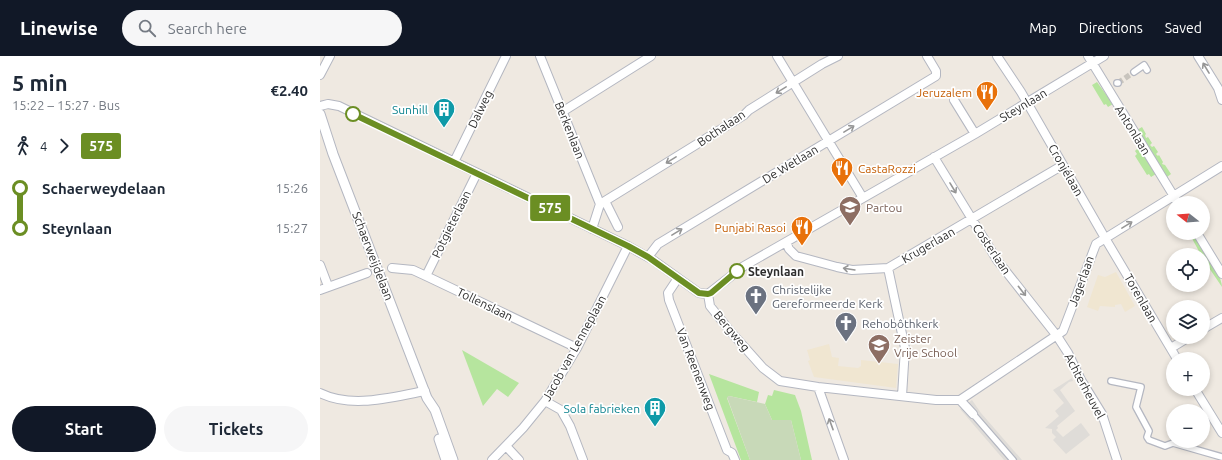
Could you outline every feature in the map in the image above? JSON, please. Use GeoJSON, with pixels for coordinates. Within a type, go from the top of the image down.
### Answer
{"type":"FeatureCollection","features":[{"type":"Feature","properties":{"kind":"street"},"geometry":{"type":"LineString","coordinates":[[320,75],[330,56]]}},
{"type":"Feature","properties":{"kind":"street","name":"Dalweg"},"geometry":{"type":"LineString","coordinates":[[454,162],[506,56]]}},
{"type":"Feature","properties":{"kind":"street","name":"Berkenlaan"},"geometry":{"type":"LineString","coordinates":[[540,56],[562,112],[602,203],[618,226]]}},
{"type":"Feature","properties":{"kind":"street"},"geometry":{"type":"LineString","coordinates":[[562,112],[651,56]]}},
{"type":"Feature","properties":{"kind":"street"},"geometry":{"type":"LineString","coordinates":[[777,56],[863,198]]}},
{"type":"Feature","properties":{"kind":"street","name":"Bothalaan"},"geometry":{"type":"LineString","coordinates":[[602,203],[822,64],[838,56]]}},
{"type":"Feature","properties":{"kind":"street","name":"De Wetlaan"},"geometry":{"type":"LineString","coordinates":[[648,257],[658,244],[936,76],[936,71],[927,56]]}},
{"type":"Feature","properties":{"kind":"street","name":"Cronjélaan"},"geometry":{"type":"LineString","coordinates":[[997,56],[1027,103],[1105,238]]}},
{"type":"Feature","properties":{"kind":"street","name":"Steynlaan"},"geometry":{"type":"LineString","coordinates":[[708,294],[744,266],[934,156],[975,134],[1027,103],[1090,60],[1104,56]]}},
{"type":"Feature","properties":{"kind":"street"},"geometry":{"type":"LineString","coordinates":[[1198,56],[1218,88],[1222,100]]}},
{"type":"Feature","properties":{"kind":"street","name":"Antonlaan"},"geometry":{"type":"LineString","coordinates":[[1090,60],[1174,196]]}},
{"type":"Feature","properties":{"kind":"street"},"geometry":{"type":"LineString","coordinates":[[1134,72],[1144,65],[1147,70]]}},
{"type":"Feature","properties":{"kind":"street"},"geometry":{"type":"LineString","coordinates":[[954,100],[975,134]]}},
{"type":"Feature","properties":{"kind":"street"},"geometry":{"type":"LineString","coordinates":[[320,106],[328,104],[339,106],[628,246],[648,257],[699,293],[708,294]]}},
{"type":"Feature","properties":{"kind":"street","name":"Schaerweijdelaan"},"geometry":{"type":"LineString","coordinates":[[320,114],[426,394],[446,460]]}},
{"type":"Feature","properties":{"kind":"street","name":"Costerlaan"},"geometry":{"type":"LineString","coordinates":[[934,156],[997,260],[1057,336]]}},
{"type":"Feature","properties":{"kind":"street","name":"Krugerlaan"},"geometry":{"type":"LineString","coordinates":[[786,242],[789,250],[796,256],[837,267],[852,270],[888,268],[1063,165]]}},
{"type":"Feature","properties":{"kind":"street","name":"Jagerlaan"},"geometry":{"type":"LineString","coordinates":[[1174,196],[1222,166]]}},
{"type":"Feature","properties":{"kind":"street","name":"Potgieterlaan"},"geometry":{"type":"LineString","coordinates":[[426,276],[477,173]]}},
{"type":"Feature","properties":{"kind":"street","name":"Jagerlaan"},"geometry":{"type":"LineString","coordinates":[[949,401],[960,400],[1063,331],[1091,253],[1096,244],[1166,201]]}},
{"type":"Feature","properties":{"kind":"street"},"geometry":{"type":"LineString","coordinates":[[592,229],[602,203]]}},
{"type":"Feature","properties":{"kind":"street","name":"Torenlaan"},"geometry":{"type":"LineString","coordinates":[[1105,238],[1173,352]]}},
{"type":"Feature","properties":{"kind":"street"},"geometry":{"type":"LineString","coordinates":[[1201,240],[1222,274]]}},
{"type":"Feature","properties":{"kind":"street","name":"Jacob van Lenneplaan"},"geometry":{"type":"LineString","coordinates":[[492,460],[506,446],[545,400],[577,348],[628,246]]}},
{"type":"Feature","properties":{"kind":"street"},"geometry":{"type":"LineString","coordinates":[[320,265],[328,286]]}},
{"type":"Feature","properties":{"kind":"street","name":"Tollenslaan"},"geometry":{"type":"LineString","coordinates":[[392,268],[413,270],[577,348]]}},
{"type":"Feature","properties":{"kind":"street"},"geometry":{"type":"LineString","coordinates":[[888,268],[905,348],[902,396]]}},
{"type":"Feature","properties":{"kind":"street"},"geometry":{"type":"LineString","coordinates":[[320,290],[367,273]]}},
{"type":"Feature","properties":{"kind":"street","name":"Van Reenenweg"},"geometry":{"type":"LineString","coordinates":[[678,278],[668,293],[669,300],[728,450],[732,453],[735,460]]}},
{"type":"Feature","properties":{"kind":"street","name":"Bergweg"},"geometry":{"type":"LineString","coordinates":[[708,294],[710,306],[770,375],[789,384],[949,401]]}},
{"type":"Feature","properties":{"kind":"street"},"geometry":{"type":"LineString","coordinates":[[1210,325],[1222,318]]}},
{"type":"Feature","properties":{"kind":"street","name":"Achterheuvel"},"geometry":{"type":"LineString","coordinates":[[1057,336],[1102,414],[1117,460]]}},
{"type":"Feature","properties":{"kind":"street"},"geometry":{"type":"LineString","coordinates":[[1171,348],[1178,344]]}},
{"type":"Feature","properties":{"kind":"street"},"geometry":{"type":"LineString","coordinates":[[1111,380],[1141,386],[1136,407],[1149,431],[1147,437],[1149,440],[1165,446],[1173,443],[1222,457]]}},
{"type":"Feature","properties":{"kind":"street"},"geometry":{"type":"LineString","coordinates":[[818,387],[844,460]]}},
{"type":"Feature","properties":{"kind":"street"},"geometry":{"type":"LineString","coordinates":[[320,393],[342,399],[365,402],[426,394]]}},
{"type":"Feature","properties":{"kind":"street","name":"Schaerweijdelaan"},"geometry":{"type":"LineString","coordinates":[[426,394],[435,410],[453,460]]}},
{"type":"Feature","properties":{"kind":"street"},"geometry":{"type":"LineString","coordinates":[[1199,396],[1222,433]]}},
{"type":"Feature","properties":{"kind":"street"},"geometry":{"type":"LineString","coordinates":[[545,400],[561,410],[570,426],[583,460]]}},
{"type":"Feature","properties":{"kind":"street"},"geometry":{"type":"LineString","coordinates":[[960,400],[1013,460]]}},
{"type":"Feature","properties":{"kind":"street"},"geometry":{"type":"LineString","coordinates":[[506,446],[519,460]]}},
{"type":"Feature","properties":{"kind":"shaded area"},"geometry":{"type":"Polygon","coordinates":[[[1116,272],[1135,306],[1125,312],[1121,304],[1115,305],[1115,307],[1100,306],[1098,311],[1087,307],[1098,275],[1105,277],[1116,272]]]}},
{"type":"Feature","properties":{"kind":"shaded area","name":"Zeister Vrije School"},"geometry":{"type":"Polygon","coordinates":[[[829,344],[832,357],[839,358],[838,366],[858,368],[861,366],[861,360],[898,364],[896,388],[814,377],[808,361],[810,360],[807,350],[829,344]]]}},
{"type":"Feature","properties":{"kind":"shaded area"},"geometry":{"type":"Polygon","coordinates":[[[1072,378],[1073,381],[1069,382],[1060,390],[1075,411],[1057,426],[1058,428],[1056,430],[1063,437],[1081,423],[1090,435],[1066,454],[1053,440],[1056,437],[1052,433],[1052,429],[1045,428],[1059,416],[1055,411],[1064,403],[1053,390],[1072,378]]]}},
{"type":"Feature","properties":{"kind":"shaded area"},"geometry":{"type":"Polygon","coordinates":[[[972,400],[981,413],[1022,460],[1004,460],[960,409],[972,400]]]}},
{"type":"Feature","properties":{"kind":"green space"},"geometry":{"type":"Polygon","coordinates":[[[1097,82],[1113,104],[1108,107],[1106,104],[1104,105],[1092,85],[1097,82]]]}},
{"type":"Feature","properties":{"kind":"green space"},"geometry":{"type":"Polygon","coordinates":[[[1142,127],[1146,134],[1146,138],[1148,137],[1152,143],[1150,145],[1152,147],[1154,146],[1158,152],[1156,154],[1158,156],[1159,155],[1163,162],[1162,164],[1165,165],[1171,174],[1167,177],[1137,130],[1142,127]]]}},
{"type":"Feature","properties":{"kind":"green space"},"geometry":{"type":"Polygon","coordinates":[[[1139,147],[1156,174],[1151,177],[1149,174],[1147,175],[1135,156],[1137,154],[1135,151],[1139,147]]]}},
{"type":"Feature","properties":{"kind":"green space"},"geometry":{"type":"Polygon","coordinates":[[[1193,240],[1197,240],[1202,248],[1197,248],[1193,240]]]}},
{"type":"Feature","properties":{"kind":"green space"},"geometry":{"type":"Polygon","coordinates":[[[1210,260],[1221,281],[1222,287],[1210,269],[1210,260]]]}},
{"type":"Feature","properties":{"kind":"green space"},"geometry":{"type":"Polygon","coordinates":[[[462,350],[519,383],[508,397],[497,389],[483,406],[462,350]]]}},
{"type":"Feature","properties":{"kind":"green space"},"geometry":{"type":"Polygon","coordinates":[[[709,374],[759,392],[757,402],[729,396],[727,398],[750,460],[741,460],[709,374]]]}},
{"type":"Feature","properties":{"kind":"green space"},"geometry":{"type":"Polygon","coordinates":[[[774,390],[795,395],[801,411],[812,460],[801,460],[791,420],[772,420],[765,404],[768,395],[772,396],[774,390]]]}},
{"type":"Feature","properties":{"kind":"green space"},"geometry":{"type":"Polygon","coordinates":[[[729,396],[765,404],[772,420],[791,420],[801,460],[750,460],[727,397],[729,396]]]}},
{"type":"Feature","properties":{"kind":"tunnel"},"geometry":{"type":"LineString","coordinates":[[1118,83],[1134,72]]}},
{"type":"Feature","properties":{"kind":"bus line","name":"575"},"geometry":{"type":"LineString","coordinates":[[353,114],[628,246],[648,257],[699,293],[711,293],[737,271]]}},
{"type":"Feature","properties":{"kind":"place","name":"Jeruzalem"},"geometry":{"type":"Point","coordinates":[987,112]}},
{"type":"Feature","properties":{"kind":"place","name":"Sunhill"},"geometry":{"type":"Point","coordinates":[444,128]}},
{"type":"Feature","properties":{"kind":"place","name":"CastaRozzi"},"geometry":{"type":"Point","coordinates":[842,188]}},
{"type":"Feature","properties":{"kind":"place","name":"Partou"},"geometry":{"type":"Point","coordinates":[850,226]}},
{"type":"Feature","properties":{"kind":"place","name":"Punjabi Rasoi"},"geometry":{"type":"Point","coordinates":[802,246]}},
{"type":"Feature","properties":{"kind":"place","name":"Steynlaan"},"geometry":{"type":"Point","coordinates":[737,271]}},
{"type":"Feature","properties":{"kind":"place","name":"Christelijke Gereformeerde Kerk"},"geometry":{"type":"Point","coordinates":[756,316]}},
{"type":"Feature","properties":{"kind":"place","name":"Rehobôthkerk"},"geometry":{"type":"Point","coordinates":[846,342]}},
{"type":"Feature","properties":{"kind":"place","name":"Zeister Vrije School"},"geometry":{"type":"Point","coordinates":[879,364]}},
{"type":"Feature","properties":{"kind":"place","name":"Sola fabrieken"},"geometry":{"type":"Point","coordinates":[655,428]}}]}
